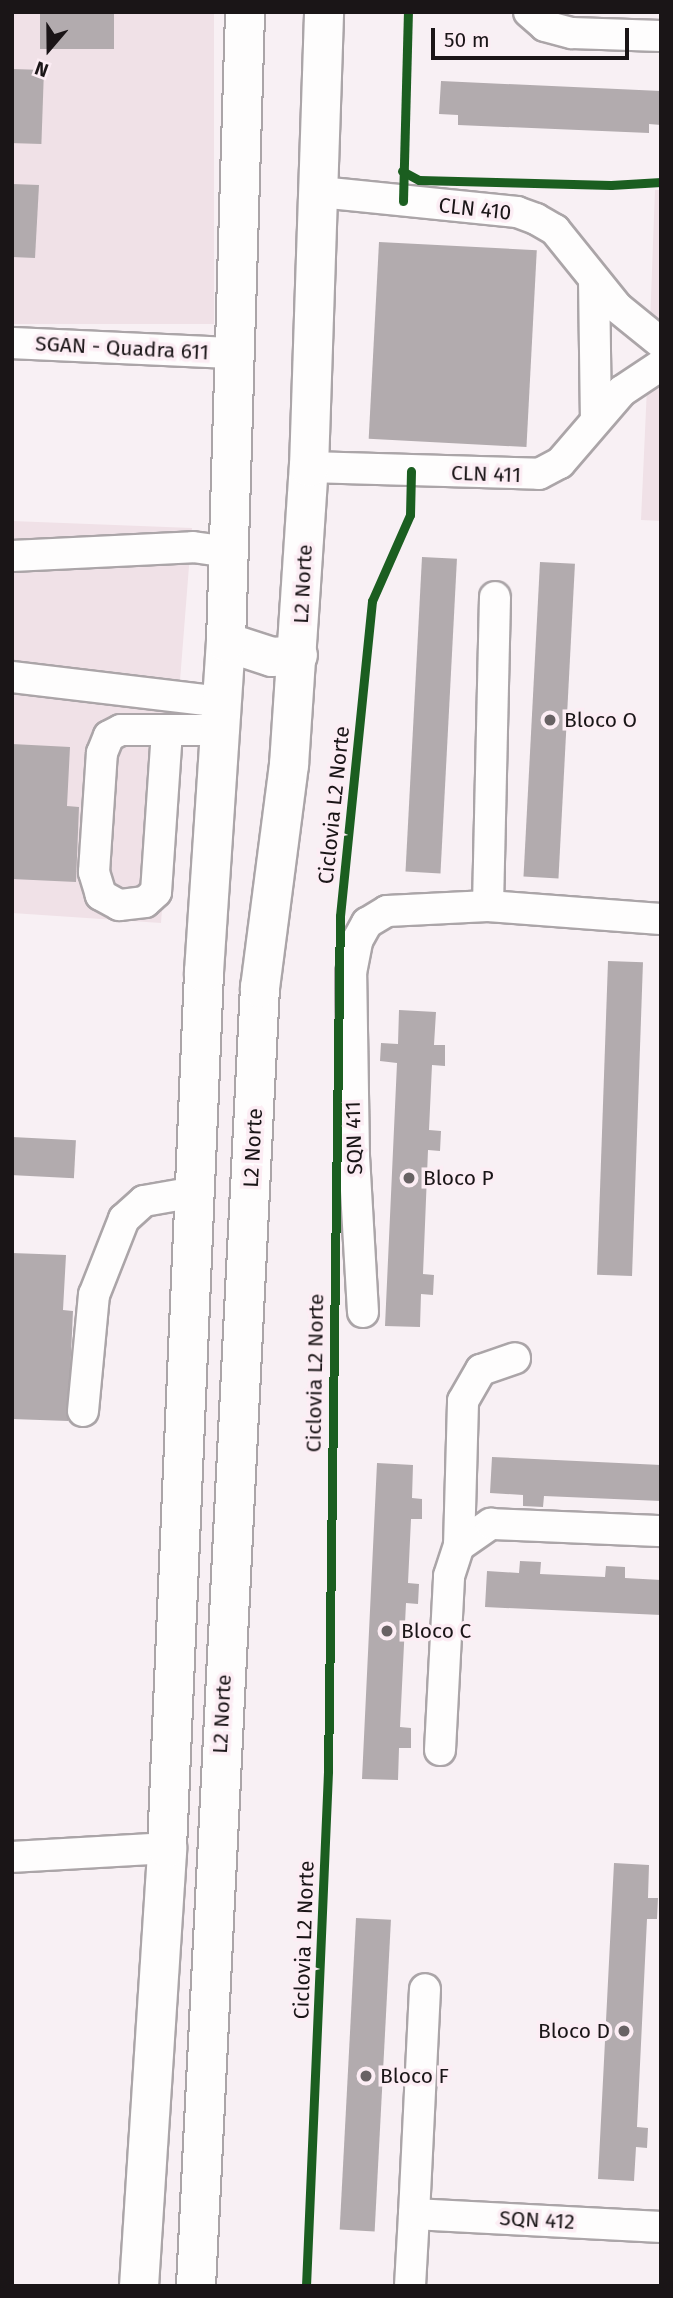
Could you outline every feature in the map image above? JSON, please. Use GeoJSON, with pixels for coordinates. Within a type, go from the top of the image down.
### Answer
{"type":"FeatureCollection","features":[{"type":"Feature","properties":{"kind":"main road"},"geometry":{"type":"LineString","coordinates":[[139,2286],[167,1848],[195,1192],[226,642],[232,353],[245,12]]}},
{"type":"Feature","properties":{"kind":"main road","name":"L2 Norte"},"geometry":{"type":"LineString","coordinates":[[196,2286],[226,1608],[261,961],[289,765],[309,467],[324,12]]}},
{"type":"Feature","properties":{"kind":"main road"},"geometry":{"type":"LineString","coordinates":[[226,642],[272,657],[298,655]]}},
{"type":"Feature","properties":{"kind":"main road"},"geometry":{"type":"LineString","coordinates":[[178,1587],[192,1583],[226,1608]]}},
{"type":"Feature","properties":{"kind":"street"},"geometry":{"type":"LineString","coordinates":[[529,12],[545,26],[572,33],[661,36]]}},
{"type":"Feature","properties":{"kind":"street","name":"CLN 410"},"geometry":{"type":"LineString","coordinates":[[320,191],[517,212],[555,230],[618,308],[661,343]]}},
{"type":"Feature","properties":{"kind":"street"},"geometry":{"type":"LineString","coordinates":[[594,279],[596,418]]}},
{"type":"Feature","properties":{"kind":"street","name":"SGAN - Quadra 611"},"geometry":{"type":"LineString","coordinates":[[12,343],[232,353]]}},
{"type":"Feature","properties":{"kind":"street","name":"CLN 411"},"geometry":{"type":"LineString","coordinates":[[309,467],[523,477],[560,463],[596,418],[631,383],[661,365]]}},
{"type":"Feature","properties":{"kind":"street"},"geometry":{"type":"LineString","coordinates":[[12,556],[193,547],[228,552]]}},
{"type":"Feature","properties":{"kind":"street"},"geometry":{"type":"LineString","coordinates":[[488,906],[495,597]]}},
{"type":"Feature","properties":{"kind":"street"},"geometry":{"type":"LineString","coordinates":[[12,677],[221,727]]}},
{"type":"Feature","properties":{"kind":"street"},"geometry":{"type":"LineString","coordinates":[[166,741],[156,892],[145,902],[133,905],[109,901],[96,886],[93,854],[104,746],[108,736],[121,730],[166,741],[221,727]]}},
{"type":"Feature","properties":{"kind":"street","name":"SQN 411"},"geometry":{"type":"LineString","coordinates":[[363,1312],[353,1104],[351,973],[357,941],[367,923],[387,911],[488,906],[661,919]]}},
{"type":"Feature","properties":{"kind":"street"},"geometry":{"type":"LineString","coordinates":[[83,1411],[94,1295],[124,1219],[144,1201],[195,1192]]}},
{"type":"Feature","properties":{"kind":"street"},"geometry":{"type":"LineString","coordinates":[[440,1750],[449,1576],[459,1546],[463,1401],[481,1370],[515,1358]]}},
{"type":"Feature","properties":{"kind":"street"},"geometry":{"type":"LineString","coordinates":[[459,1546],[491,1524],[661,1531]]}},
{"type":"Feature","properties":{"kind":"street"},"geometry":{"type":"LineString","coordinates":[[12,1857],[167,1848]]}},
{"type":"Feature","properties":{"kind":"street"},"geometry":{"type":"LineString","coordinates":[[411,2286],[425,1989]]}},
{"type":"Feature","properties":{"kind":"street","name":"SQN 412"},"geometry":{"type":"LineString","coordinates":[[414,2214],[661,2227]]}},
{"type":"Feature","properties":{"kind":"shaded area"},"geometry":{"type":"Polygon","coordinates":[[[12,12],[214,12],[214,324],[12,324],[12,12]]]}},
{"type":"Feature","properties":{"kind":"shaded area"},"geometry":{"type":"Polygon","coordinates":[[[655,190],[661,190],[661,328],[650,324],[655,190]]]}},
{"type":"Feature","properties":{"kind":"shaded area"},"geometry":{"type":"Polygon","coordinates":[[[661,383],[661,521],[641,520],[647,387],[661,383]]]}},
{"type":"Feature","properties":{"kind":"shaded area"},"geometry":{"type":"Polygon","coordinates":[[[12,521],[192,528],[161,923],[12,913],[12,521]]]}},
{"type":"Feature","properties":{"kind":"building"},"geometry":{"type":"Polygon","coordinates":[[[40,12],[114,12],[114,49],[40,49],[40,12]]]}},
{"type":"Feature","properties":{"kind":"building"},"geometry":{"type":"Polygon","coordinates":[[[12,69],[44,70],[41,144],[12,143],[12,69]]]}},
{"type":"Feature","properties":{"kind":"building"},"geometry":{"type":"Polygon","coordinates":[[[441,81],[661,91],[661,125],[649,124],[649,133],[458,125],[458,115],[439,114],[441,81]]]}},
{"type":"Feature","properties":{"kind":"building"},"geometry":{"type":"Polygon","coordinates":[[[12,184],[39,185],[35,258],[12,257],[12,184]]]}},
{"type":"Feature","properties":{"kind":"building"},"geometry":{"type":"Polygon","coordinates":[[[379,242],[537,250],[526,447],[369,439],[379,242]]]}},
{"type":"Feature","properties":{"kind":"building"},"geometry":{"type":"Polygon","coordinates":[[[422,557],[457,559],[440,873],[406,872],[422,557]]]}},
{"type":"Feature","properties":{"kind":"building","name":"Bloco O"},"geometry":{"type":"Polygon","coordinates":[[[540,562],[575,564],[558,878],[524,877],[540,562]]]}},
{"type":"Feature","properties":{"kind":"building"},"geometry":{"type":"Polygon","coordinates":[[[12,744],[70,747],[67,806],[79,807],[76,882],[12,879],[12,744]]]}},
{"type":"Feature","properties":{"kind":"building"},"geometry":{"type":"Polygon","coordinates":[[[608,961],[643,962],[632,1276],[597,1275],[608,961]]]}},
{"type":"Feature","properties":{"kind":"building","name":"Bloco P"},"geometry":{"type":"Polygon","coordinates":[[[399,1010],[436,1012],[434,1045],[445,1045],[445,1066],[432,1065],[429,1130],[441,1131],[440,1151],[428,1150],[423,1274],[434,1275],[433,1295],[421,1294],[420,1327],[385,1326],[397,1063],[380,1061],[381,1043],[398,1044],[399,1010]]]}},
{"type":"Feature","properties":{"kind":"building"},"geometry":{"type":"Polygon","coordinates":[[[12,1137],[76,1140],[74,1178],[12,1175],[12,1137]]]}},
{"type":"Feature","properties":{"kind":"building"},"geometry":{"type":"Polygon","coordinates":[[[12,1253],[66,1255],[63,1310],[73,1311],[68,1421],[12,1419],[12,1253]]]}},
{"type":"Feature","properties":{"kind":"building"},"geometry":{"type":"Polygon","coordinates":[[[492,1457],[661,1465],[661,1501],[544,1496],[543,1507],[523,1506],[523,1495],[490,1493],[492,1457]]]}},
{"type":"Feature","properties":{"kind":"building","name":"Bloco C"},"geometry":{"type":"Polygon","coordinates":[[[377,1463],[413,1465],[412,1498],[422,1499],[422,1519],[411,1519],[408,1583],[419,1584],[418,1604],[406,1603],[400,1727],[411,1728],[411,1748],[399,1748],[398,1780],[362,1779],[377,1463]]]}},
{"type":"Feature","properties":{"kind":"building"},"geometry":{"type":"Polygon","coordinates":[[[520,1561],[541,1562],[540,1574],[605,1577],[606,1566],[625,1567],[625,1578],[661,1580],[661,1615],[485,1607],[487,1571],[519,1573],[520,1561]]]}},
{"type":"Feature","properties":{"kind":"building","name":"Bloco D"},"geometry":{"type":"Polygon","coordinates":[[[614,1863],[649,1865],[648,1898],[658,1898],[657,1919],[647,1919],[637,2127],[648,2128],[647,2148],[636,2147],[634,2181],[598,2179],[614,1863]]]}},
{"type":"Feature","properties":{"kind":"building","name":"Bloco F"},"geometry":{"type":"Polygon","coordinates":[[[356,1918],[391,1920],[375,2231],[340,2230],[356,1918]]]}},
{"type":"Feature","properties":{"kind":"cycle path"},"geometry":{"type":"LineString","coordinates":[[403,201],[408,12]]}},
{"type":"Feature","properties":{"kind":"cycle path"},"geometry":{"type":"LineString","coordinates":[[402,171],[419,180],[611,185],[661,182]]}},
{"type":"Feature","properties":{"kind":"cycle path","name":"Ciclovia L2 Norte"},"geometry":{"type":"LineString","coordinates":[[306,2286],[328,1771],[340,916],[372,601],[410,515],[411,471]]}},
{"type":"Feature","properties":{"kind":"place","name":"Bloco O"},"geometry":{"type":"Point","coordinates":[550,720]}},
{"type":"Feature","properties":{"kind":"place","name":"Bloco P"},"geometry":{"type":"Point","coordinates":[409,1178]}},
{"type":"Feature","properties":{"kind":"place","name":"Bloco C"},"geometry":{"type":"Point","coordinates":[387,1631]}},
{"type":"Feature","properties":{"kind":"place","name":"Bloco D"},"geometry":{"type":"Point","coordinates":[624,2031]}},
{"type":"Feature","properties":{"kind":"place","name":"Bloco F"},"geometry":{"type":"Point","coordinates":[366,2076]}}]}
